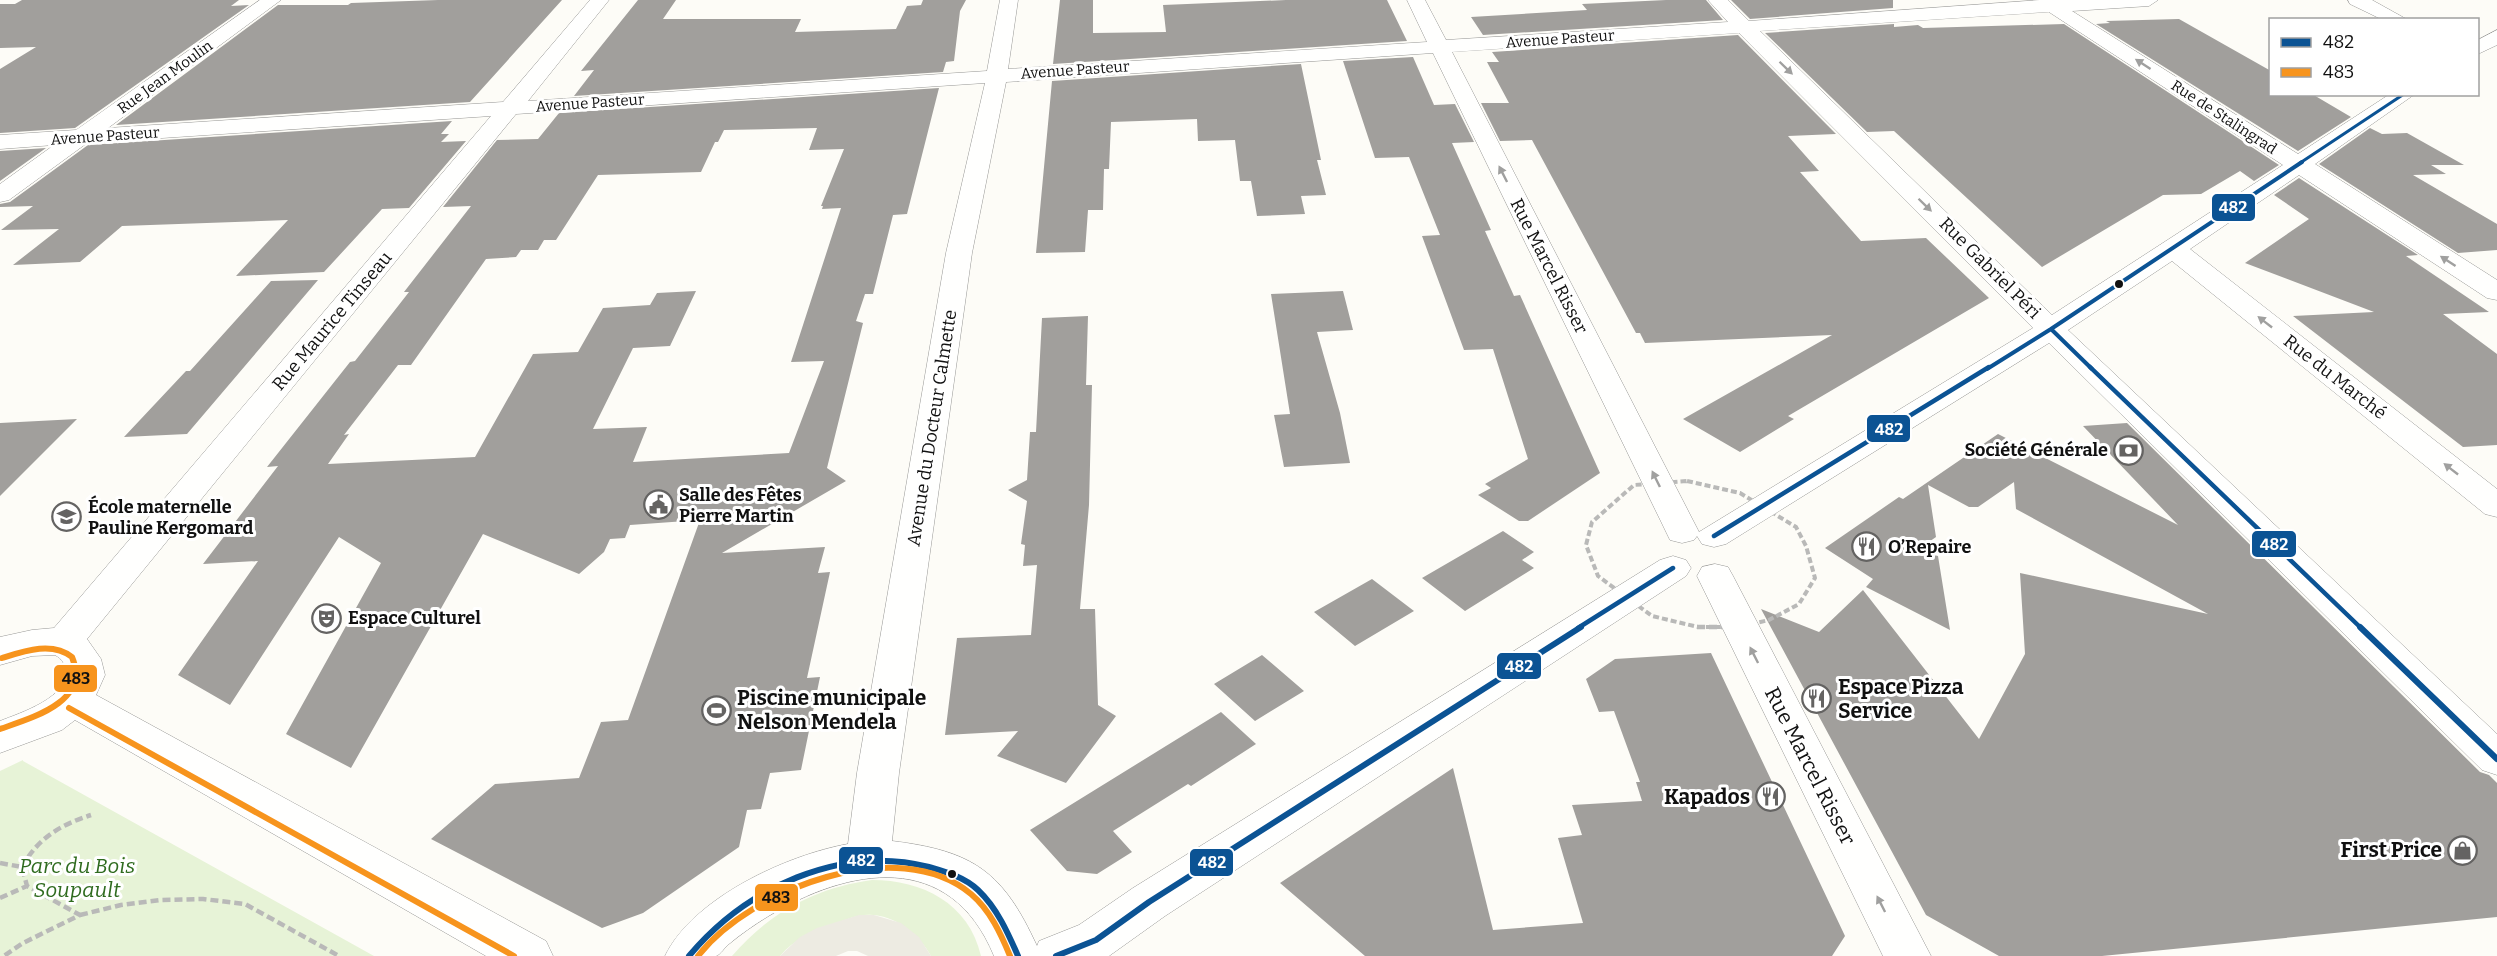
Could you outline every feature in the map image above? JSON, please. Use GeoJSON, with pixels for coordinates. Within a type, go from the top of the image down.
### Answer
{"type":"FeatureCollection","features":[{"type":"Feature","properties":{"kind":"street","name":"Rue Jean Moulin"},"geometry":{"type":"LineString","coordinates":[[0,195],[272,0]]}},
{"type":"Feature","properties":{"kind":"street","name":"Rue Maurice Tinseau"},"geometry":{"type":"LineString","coordinates":[[64,642],[600,0]]}},
{"type":"Feature","properties":{"kind":"street","name":"Avenue du Docteur Calmette"},"geometry":{"type":"LineString","coordinates":[[868,858],[878,773],[959,253],[997,75],[1009,0]]}},
{"type":"Feature","properties":{"kind":"street","name":"Rue Marcel Risser"},"geometry":{"type":"LineString","coordinates":[[1416,0],[1696,553],[1907,956]]}},
{"type":"Feature","properties":{"kind":"street","name":"Rue Gabriel Péri"},"geometry":{"type":"LineString","coordinates":[[1717,0],[2051,329],[2497,759]]}},
{"type":"Feature","properties":{"kind":"street","name":"Avenue Pasteur"},"geometry":{"type":"LineString","coordinates":[[0,142],[1744,27],[2047,3],[2149,0]]}},
{"type":"Feature","properties":{"kind":"street"},"geometry":{"type":"LineString","coordinates":[[2357,0],[2395,18]]}},
{"type":"Feature","properties":{"kind":"street","name":"Rue de Stalingrad"},"geometry":{"type":"LineString","coordinates":[[2047,3],[2497,292]]}},
{"type":"Feature","properties":{"kind":"street"},"geometry":{"type":"LineString","coordinates":[[2479,47],[2497,36]]}},
{"type":"Feature","properties":{"kind":"street"},"geometry":{"type":"LineString","coordinates":[[1056,956],[1096,940],[1159,895],[2051,329],[2084,304],[2173,249],[2297,163],[2402,96]]}},
{"type":"Feature","properties":{"kind":"street","name":"Rue du Marché"},"geometry":{"type":"LineString","coordinates":[[2173,249],[2497,506]]}},
{"type":"Feature","properties":{"kind":"street"},"geometry":{"type":"LineString","coordinates":[[0,651],[41,642],[64,642],[81,656],[86,675],[73,701],[48,719],[0,737]]}},
{"type":"Feature","properties":{"kind":"street"},"geometry":{"type":"LineString","coordinates":[[73,701],[529,956]]}},
{"type":"Feature","properties":{"kind":"street"},"geometry":{"type":"LineString","coordinates":[[689,956],[715,928],[795,877],[829,865],[868,858],[913,861],[945,872],[977,889],[1004,923],[1018,956]]}},
{"type":"Feature","properties":{"kind":"path"},"geometry":{"type":"LineString","coordinates":[[80,915],[27,885],[22,867],[29,852],[46,834],[66,822],[91,814]]}},
{"type":"Feature","properties":{"kind":"path"},"geometry":{"type":"LineString","coordinates":[[0,863],[22,867]]}},
{"type":"Feature","properties":{"kind":"path"},"geometry":{"type":"LineString","coordinates":[[0,898],[27,885]]}},
{"type":"Feature","properties":{"kind":"path"},"geometry":{"type":"LineString","coordinates":[[4,956],[23,943],[80,915],[122,905],[160,900],[203,899],[245,904],[339,956]]}},
{"type":"Feature","properties":{"kind":"green space","name":"Parc du Bois Soupault"},"geometry":{"type":"Polygon","coordinates":[[[23,760],[374,956],[0,956],[0,771],[23,760]]]}},
{"type":"Feature","properties":{"kind":"green space"},"geometry":{"type":"Polygon","coordinates":[[[872,880],[908,884],[941,898],[966,922],[981,956],[931,956],[918,938],[900,924],[880,916],[869,915],[851,918],[810,934],[791,945],[780,956],[732,956],[762,927],[795,905],[831,889],[872,880]]]}},
{"type":"Feature","properties":{"kind":"shaded area"},"geometry":{"type":"Polygon","coordinates":[[[859,915],[874,915],[901,923],[919,937],[931,956],[868,956],[857,951],[848,951],[836,956],[780,956],[800,937],[817,928],[859,915]]]}},
{"type":"Feature","properties":{"kind":"building"},"geometry":{"type":"Polygon","coordinates":[[[22,0],[239,0],[231,6],[249,5],[75,128],[0,133],[0,69],[36,47],[0,48],[0,4],[15,4],[22,0]]]}},
{"type":"Feature","properties":{"kind":"building"},"geometry":{"type":"Polygon","coordinates":[[[562,0],[470,102],[116,125],[278,5],[348,5],[351,3],[562,0]]]}},
{"type":"Feature","properties":{"kind":"building"},"geometry":{"type":"Polygon","coordinates":[[[638,0],[676,0],[663,19],[801,19],[795,32],[896,29],[907,6],[921,5],[923,0],[966,0],[960,11],[954,61],[946,62],[943,72],[574,96],[594,70],[581,71],[638,0]]]}},
{"type":"Feature","properties":{"kind":"building"},"geometry":{"type":"Polygon","coordinates":[[[1060,0],[1093,0],[1093,33],[1166,32],[1163,5],[1286,0],[1387,0],[1407,41],[1053,64],[1060,0]]]}},
{"type":"Feature","properties":{"kind":"building"},"geometry":{"type":"Polygon","coordinates":[[[1706,0],[1723,20],[1483,35],[1471,17],[1587,10],[1582,4],[1706,0]]]}},
{"type":"Feature","properties":{"kind":"building"},"geometry":{"type":"Polygon","coordinates":[[[1731,0],[1893,0],[1893,8],[1750,19],[1731,0]]]}},
{"type":"Feature","properties":{"kind":"building"},"geometry":{"type":"Polygon","coordinates":[[[2179,19],[2269,70],[2269,96],[2315,96],[2351,117],[2298,151],[2096,24],[2110,23],[2106,21],[2179,19]]]}},
{"type":"Feature","properties":{"kind":"building"},"geometry":{"type":"Polygon","coordinates":[[[1894,24],[1894,27],[1918,25],[1923,28],[2064,24],[2279,165],[2254,181],[2240,171],[2201,194],[2163,195],[2042,267],[1894,131],[1867,132],[1765,33],[1894,24]]]}},
{"type":"Feature","properties":{"kind":"building"},"geometry":{"type":"Polygon","coordinates":[[[1738,35],[1836,134],[1788,136],[1819,171],[1800,172],[1861,241],[1926,238],[1989,298],[1788,416],[1794,419],[1740,452],[1683,419],[1832,335],[1645,343],[1640,333],[1636,333],[1532,140],[1500,141],[1481,103],[1509,103],[1487,62],[1499,62],[1492,52],[1738,35]]]}},
{"type":"Feature","properties":{"kind":"building"},"geometry":{"type":"Polygon","coordinates":[[[1413,57],[1434,105],[1455,104],[1474,142],[1452,143],[1491,230],[1485,231],[1514,296],[1520,295],[1600,473],[1528,521],[1519,521],[1478,495],[1491,488],[1485,484],[1528,459],[1493,349],[1464,350],[1422,236],[1440,235],[1409,157],[1375,158],[1343,61],[1413,57]]]}},
{"type":"Feature","properties":{"kind":"building"},"geometry":{"type":"Polygon","coordinates":[[[1301,64],[1321,160],[1317,160],[1326,195],[1301,196],[1305,214],[1257,216],[1251,181],[1240,181],[1235,140],[1198,141],[1197,119],[1111,122],[1109,169],[1104,169],[1103,210],[1088,210],[1085,252],[1036,253],[1052,81],[1301,64]]]}},
{"type":"Feature","properties":{"kind":"building"},"geometry":{"type":"Polygon","coordinates":[[[939,88],[907,214],[893,215],[873,294],[865,294],[856,321],[863,323],[827,468],[846,481],[722,553],[825,547],[818,573],[830,572],[807,678],[820,677],[801,770],[770,773],[761,809],[747,810],[739,847],[643,913],[602,928],[431,839],[495,784],[579,778],[601,722],[628,720],[700,520],[630,525],[625,538],[610,539],[604,552],[579,574],[483,534],[351,768],[286,734],[381,563],[339,537],[230,705],[178,675],[258,561],[203,564],[278,466],[267,467],[409,292],[404,292],[471,206],[443,207],[497,140],[538,139],[559,113],[939,88]],[[817,128],[724,130],[718,142],[715,142],[701,172],[598,175],[556,240],[544,240],[538,250],[521,250],[516,257],[486,259],[411,365],[398,365],[344,435],[349,434],[328,464],[475,457],[533,354],[578,352],[603,308],[650,305],[657,293],[696,291],[670,346],[633,348],[593,429],[647,427],[633,462],[789,453],[824,361],[791,362],[841,208],[822,209],[823,206],[821,206],[844,149],[809,150],[817,128]]]}},
{"type":"Feature","properties":{"kind":"building"},"geometry":{"type":"Polygon","coordinates":[[[452,121],[441,134],[449,134],[441,142],[466,141],[409,208],[382,209],[324,272],[236,276],[288,220],[122,226],[80,262],[13,265],[59,229],[1,230],[33,206],[0,207],[0,204],[10,202],[88,145],[452,121]]]}},
{"type":"Feature","properties":{"kind":"building"},"geometry":{"type":"Polygon","coordinates":[[[2370,128],[2382,134],[2407,133],[2464,165],[2431,165],[2446,174],[2413,175],[2497,224],[2497,250],[2458,253],[2319,164],[2370,128]]]}},
{"type":"Feature","properties":{"kind":"building"},"geometry":{"type":"Polygon","coordinates":[[[46,148],[0,181],[0,151],[46,148]]]}},
{"type":"Feature","properties":{"kind":"building"},"geometry":{"type":"Polygon","coordinates":[[[2299,178],[2418,255],[2406,256],[2489,312],[2443,314],[2497,354],[2497,445],[2463,447],[2293,316],[2374,312],[2245,263],[2309,219],[2274,195],[2299,178]]]}},
{"type":"Feature","properties":{"kind":"building"},"geometry":{"type":"Polygon","coordinates":[[[318,280],[187,434],[124,437],[186,371],[190,371],[271,281],[318,280]]]}},
{"type":"Feature","properties":{"kind":"building"},"geometry":{"type":"Polygon","coordinates":[[[1343,291],[1353,330],[1317,332],[1340,413],[1350,463],[1284,467],[1274,415],[1290,414],[1271,294],[1343,291]]]}},
{"type":"Feature","properties":{"kind":"building"},"geometry":{"type":"Polygon","coordinates":[[[1088,316],[1086,385],[1092,385],[1089,505],[1080,609],[1095,609],[1098,705],[1116,716],[1066,783],[997,756],[1018,731],[945,735],[957,638],[1031,635],[1037,565],[1023,566],[1025,545],[1021,544],[1027,501],[1008,490],[1027,480],[1030,432],[1036,432],[1042,318],[1088,316]]]}},
{"type":"Feature","properties":{"kind":"building"},"geometry":{"type":"Polygon","coordinates":[[[77,419],[0,496],[0,423],[77,419]]]}},
{"type":"Feature","properties":{"kind":"building"},"geometry":{"type":"Polygon","coordinates":[[[2127,423],[2480,772],[2489,775],[2497,783],[2497,917],[2102,956],[1999,956],[1926,915],[1761,609],[1819,632],[1863,590],[1979,739],[2025,654],[2020,573],[2208,614],[2016,509],[2014,482],[1978,507],[1969,507],[1928,485],[1936,537],[1916,551],[1938,556],[1950,630],[1866,587],[1873,579],[1825,548],[1899,497],[1903,499],[1998,434],[2178,525],[2083,426],[2127,423]]]}},
{"type":"Feature","properties":{"kind":"building"},"geometry":{"type":"Polygon","coordinates":[[[1503,531],[1534,552],[1522,560],[1534,568],[1465,611],[1422,578],[1503,531]]]}},
{"type":"Feature","properties":{"kind":"building"},"geometry":{"type":"Polygon","coordinates":[[[1372,579],[1414,611],[1355,646],[1314,612],[1372,579]]]}},
{"type":"Feature","properties":{"kind":"building"},"geometry":{"type":"Polygon","coordinates":[[[1711,653],[1845,936],[1832,956],[1365,956],[1280,883],[1453,768],[1493,930],[1583,923],[1558,838],[1582,835],[1572,805],[1642,801],[1636,782],[1640,782],[1614,711],[1599,712],[1586,679],[1615,659],[1711,653]]]}},
{"type":"Feature","properties":{"kind":"building"},"geometry":{"type":"Polygon","coordinates":[[[1262,655],[1304,691],[1255,721],[1214,684],[1262,655]]]}},
{"type":"Feature","properties":{"kind":"building"},"geometry":{"type":"Polygon","coordinates":[[[1221,712],[1256,744],[1191,786],[1188,784],[1113,831],[1132,852],[1097,874],[1067,871],[1030,830],[1221,712]]]}},
{"type":"Feature","properties":{"kind":"transit line","name":"482"},"geometry":{"type":"LineString","coordinates":[[1714,536],[2051,329],[2401,96]]}},
{"type":"Feature","properties":{"kind":"transit line","name":"482"},"geometry":{"type":"LineString","coordinates":[[2051,329],[2497,759]]}},
{"type":"Feature","properties":{"kind":"transit line","name":"482"},"geometry":{"type":"LineString","coordinates":[[1056,956],[1096,940],[1149,902],[1673,568]]}},
{"type":"Feature","properties":{"kind":"transit line","name":"483"},"geometry":{"type":"LineString","coordinates":[[0,729],[52,708],[71,691],[76,679],[76,667],[72,657],[55,649],[33,650],[2,658]]}},
{"type":"Feature","properties":{"kind":"transit line","name":"483"},"geometry":{"type":"LineString","coordinates":[[69,708],[514,956]]}},
{"type":"Feature","properties":{"kind":"transit line","name":"482"},"geometry":{"type":"LineString","coordinates":[[689,956],[723,921],[768,892],[818,870],[881,859],[935,869],[973,886],[985,897],[996,913],[1018,956]]}},
{"type":"Feature","properties":{"kind":"transit line","name":"483"},"geometry":{"type":"LineString","coordinates":[[698,956],[716,936],[774,898],[837,873],[881,868],[903,869],[932,876],[967,891],[990,915],[1010,956]]}},
{"type":"Feature","properties":{"kind":"place","name":"Société Générale"},"geometry":{"type":"Point","coordinates":[2129,450]}},
{"type":"Feature","properties":{"kind":"place","name":"Salle des Fêtes Pierre Martin"},"geometry":{"type":"Point","coordinates":[658,505]}},
{"type":"Feature","properties":{"kind":"place","name":"École maternelle Pauline Kergomard"},"geometry":{"type":"Point","coordinates":[67,517]}},
{"type":"Feature","properties":{"kind":"place","name":"O’Repaire"},"geometry":{"type":"Point","coordinates":[1867,547]}},
{"type":"Feature","properties":{"kind":"place","name":"Espace Culturel"},"geometry":{"type":"Point","coordinates":[327,618]}},
{"type":"Feature","properties":{"kind":"place","name":"Espace Pizza Service"},"geometry":{"type":"Point","coordinates":[1817,699]}},
{"type":"Feature","properties":{"kind":"place","name":"Piscine municipale Nelson Mendela"},"geometry":{"type":"Point","coordinates":[716,710]}},
{"type":"Feature","properties":{"kind":"place","name":"Kapados"},"geometry":{"type":"Point","coordinates":[1771,797]}},
{"type":"Feature","properties":{"kind":"place","name":"First Price"},"geometry":{"type":"Point","coordinates":[2463,850]}}]}
